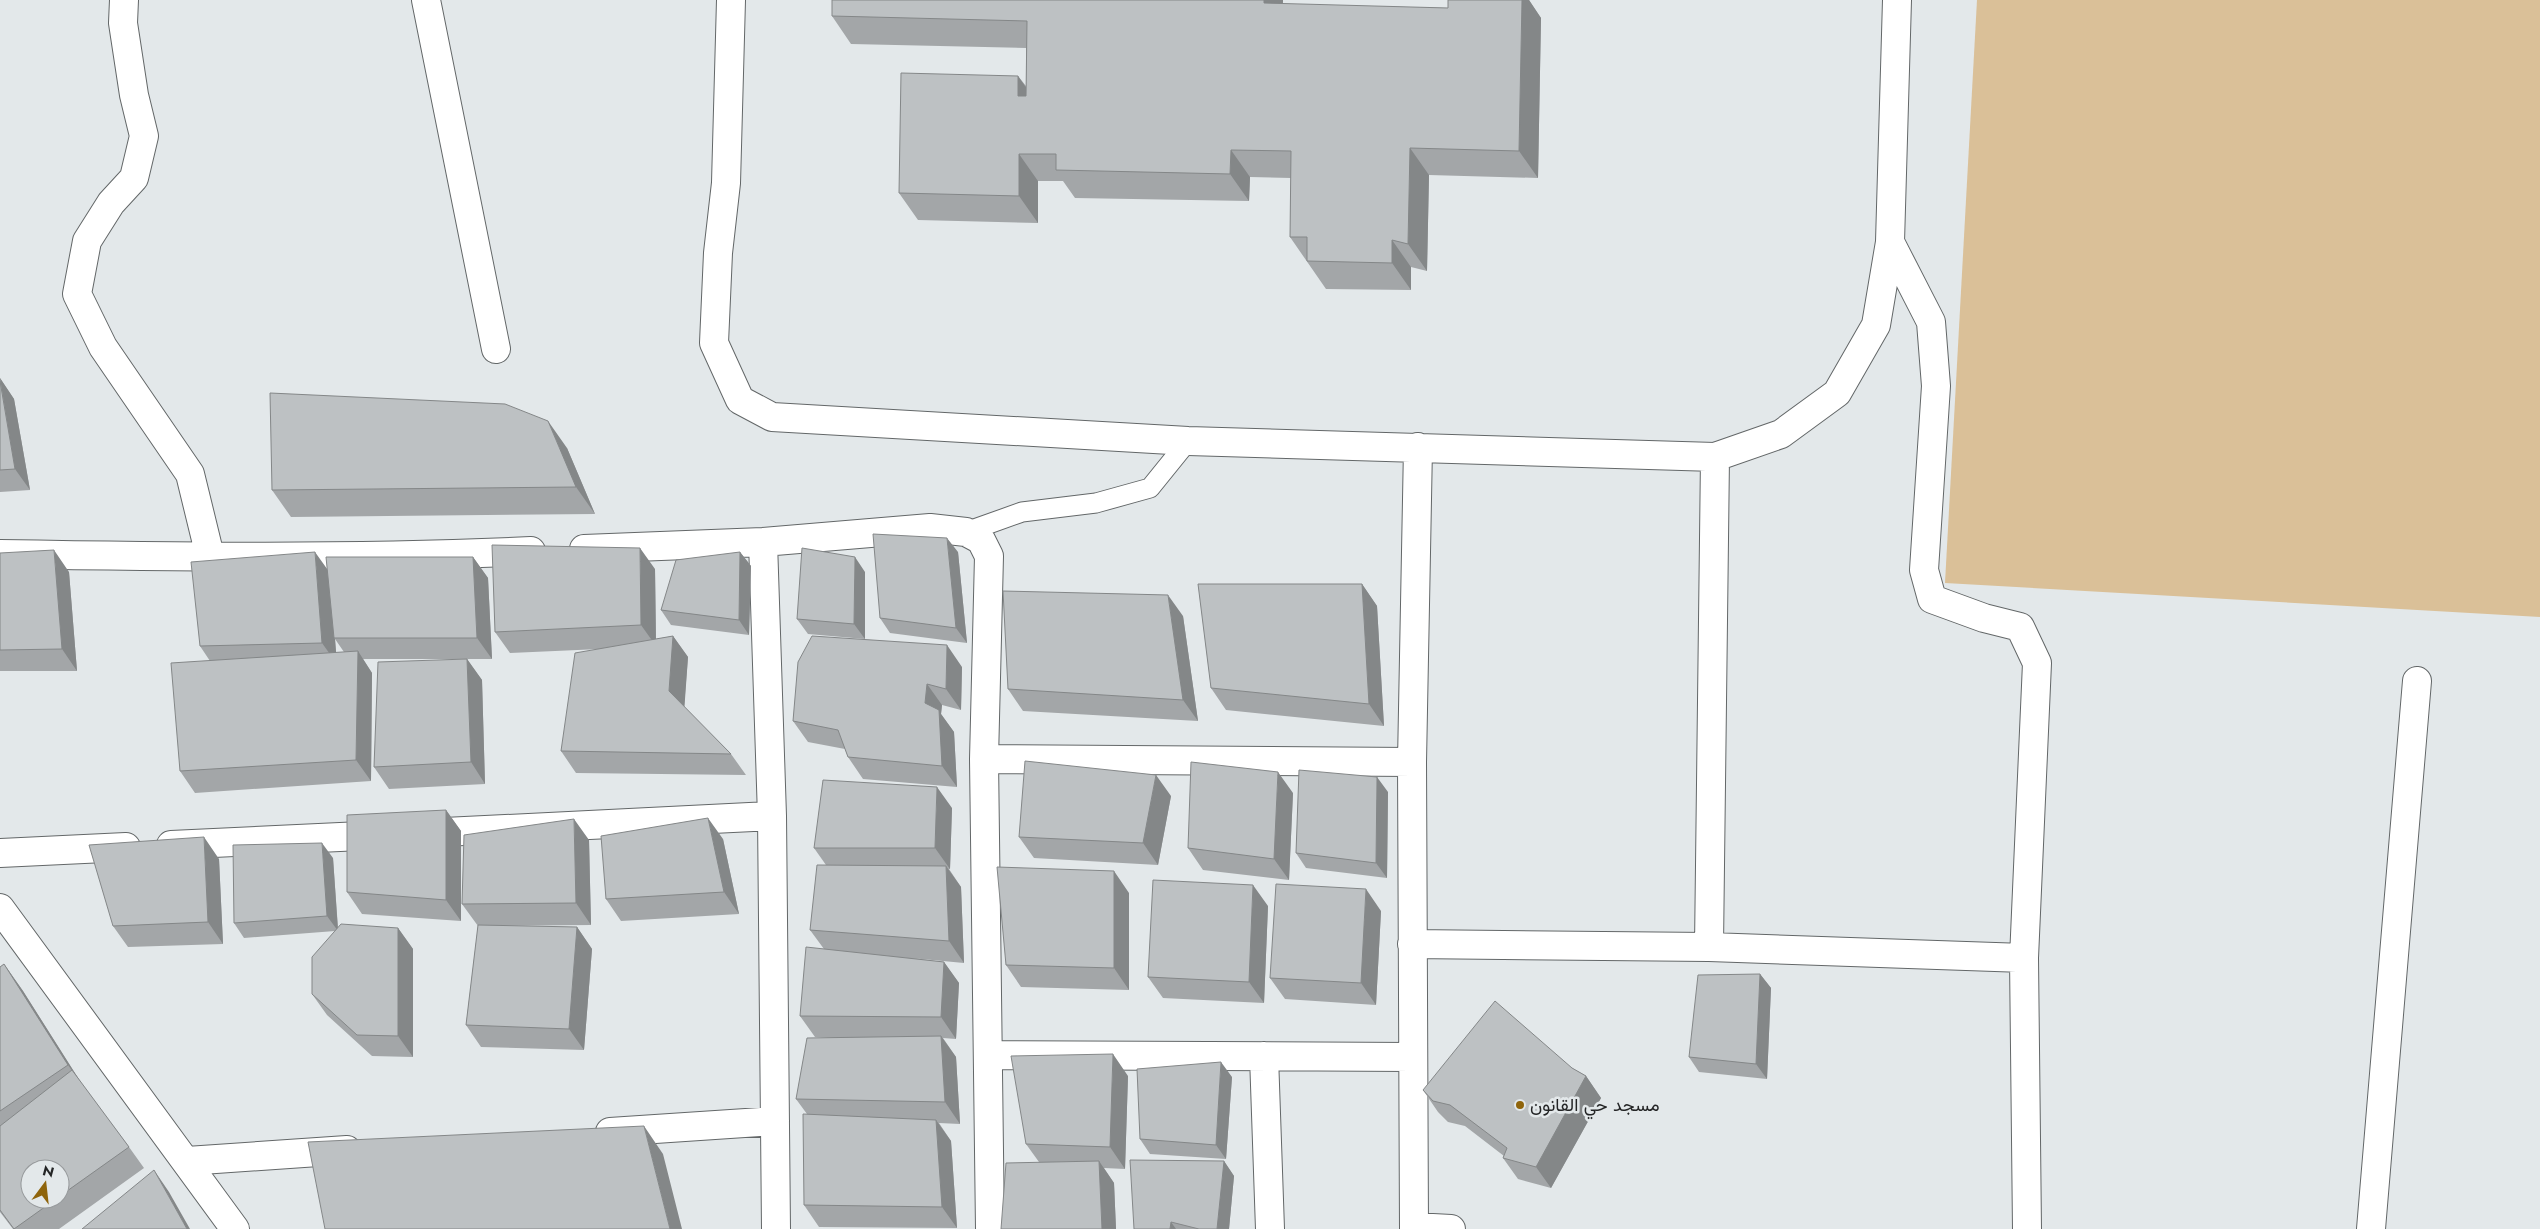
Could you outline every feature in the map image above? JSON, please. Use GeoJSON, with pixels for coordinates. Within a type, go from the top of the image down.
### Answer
{"type":"FeatureCollection","features":[{"type":"Feature","properties":{"kind":"street"},"geometry":{"type":"LineString","coordinates":[[124,0],[123,22],[134,95],[144,136],[134,178],[111,203],[87,241],[77,294],[103,347],[190,474],[210,556]]}},
{"type":"Feature","properties":{"kind":"street"},"geometry":{"type":"LineString","coordinates":[[426,0],[496,349]]}},
{"type":"Feature","properties":{"kind":"street"},"geometry":{"type":"LineString","coordinates":[[730,0],[726,183],[718,254],[714,343],[740,400],[772,417],[1188,441],[1715,457],[1781,434],[1837,393],[1876,325],[1890,242],[1897,0]]}},
{"type":"Feature","properties":{"kind":"street"},"geometry":{"type":"LineString","coordinates":[[1890,242],[1931,322],[1936,386],[1924,570],[1932,599],[1984,618],[2020,627],[2037,663],[2024,958],[2027,1229]]}},
{"type":"Feature","properties":{"kind":"street"},"geometry":{"type":"LineString","coordinates":[[1418,447],[1412,762],[1414,1228],[1451,1229]]}},
{"type":"Feature","properties":{"kind":"street"},"geometry":{"type":"LineString","coordinates":[[1709,946],[1715,457]]}},
{"type":"Feature","properties":{"kind":"street"},"geometry":{"type":"LineString","coordinates":[[0,554],[210,556],[442,555],[763,542],[930,528],[966,532],[980,540],[989,556],[984,759],[990,1229]]}},
{"type":"Feature","properties":{"kind":"street"},"geometry":{"type":"LineString","coordinates":[[763,542],[772,816],[776,1229]]}},
{"type":"Feature","properties":{"kind":"street"},"geometry":{"type":"LineString","coordinates":[[2371,1229],[2417,681]]}},
{"type":"Feature","properties":{"kind":"street"},"geometry":{"type":"LineString","coordinates":[[984,759],[1412,762]]}},
{"type":"Feature","properties":{"kind":"street"},"geometry":{"type":"LineString","coordinates":[[0,853],[772,816]]}},
{"type":"Feature","properties":{"kind":"street"},"geometry":{"type":"LineString","coordinates":[[0,908],[235,1229]]}},
{"type":"Feature","properties":{"kind":"street"},"geometry":{"type":"LineString","coordinates":[[1412,944],[1709,946],[2024,958]]}},
{"type":"Feature","properties":{"kind":"street"},"geometry":{"type":"LineString","coordinates":[[988,1055],[1412,1057]]}},
{"type":"Feature","properties":{"kind":"street"},"geometry":{"type":"LineString","coordinates":[[1264,1056],[1270,1229]]}},
{"type":"Feature","properties":{"kind":"street"},"geometry":{"type":"LineString","coordinates":[[586,1134],[775,1120]]}},
{"type":"Feature","properties":{"kind":"street"},"geometry":{"type":"LineString","coordinates":[[187,1161],[376,1148]]}},
{"type":"Feature","properties":{"kind":"lane"},"geometry":{"type":"LineString","coordinates":[[966,532],[1022,512],[1096,503],[1150,488],[1188,441]]}},
{"type":"Feature","properties":{"kind":"shaded area"},"geometry":{"type":"Polygon","coordinates":[[[1977,0],[2540,0],[2540,617],[1945,583],[1977,0]]]}},
{"type":"Feature","properties":{"kind":"building"},"geometry":{"type":"Polygon","coordinates":[[[832,0],[1264,0],[1264,3],[1448,8],[1448,0],[1522,0],[1519,151],[1410,148],[1408,244],[1392,240],[1392,263],[1307,261],[1307,237],[1290,237],[1291,151],[1231,150],[1230,174],[1056,170],[1056,154],[1019,154],[1019,196],[899,193],[901,73],[1018,76],[1018,96],[1026,96],[1027,21],[832,16],[832,0]]]}},
{"type":"Feature","properties":{"kind":"building"},"geometry":{"type":"Polygon","coordinates":[[[0,381],[15,469],[0,470],[0,381]]]}},
{"type":"Feature","properties":{"kind":"building"},"geometry":{"type":"Polygon","coordinates":[[[270,393],[505,404],[548,421],[576,487],[272,490],[270,393]]]}},
{"type":"Feature","properties":{"kind":"building"},"geometry":{"type":"Polygon","coordinates":[[[873,534],[947,538],[956,628],[880,618],[873,534]]]}},
{"type":"Feature","properties":{"kind":"building"},"geometry":{"type":"Polygon","coordinates":[[[492,545],[640,548],[641,625],[495,632],[492,545]]]}},
{"type":"Feature","properties":{"kind":"building"},"geometry":{"type":"Polygon","coordinates":[[[802,548],[855,557],[854,624],[797,619],[802,548]]]}},
{"type":"Feature","properties":{"kind":"building"},"geometry":{"type":"Polygon","coordinates":[[[54,550],[62,649],[0,650],[0,553],[54,550]]]}},
{"type":"Feature","properties":{"kind":"building"},"geometry":{"type":"Polygon","coordinates":[[[315,552],[322,643],[200,646],[191,562],[315,552]]]}},
{"type":"Feature","properties":{"kind":"building"},"geometry":{"type":"Polygon","coordinates":[[[740,552],[739,620],[661,610],[676,560],[740,552]]]}},
{"type":"Feature","properties":{"kind":"building"},"geometry":{"type":"Polygon","coordinates":[[[326,557],[473,557],[477,638],[334,638],[326,557]]]}},
{"type":"Feature","properties":{"kind":"building"},"geometry":{"type":"Polygon","coordinates":[[[1198,584],[1362,584],[1369,704],[1211,688],[1198,584]]]}},
{"type":"Feature","properties":{"kind":"building"},"geometry":{"type":"Polygon","coordinates":[[[1003,591],[1168,595],[1183,700],[1008,689],[1003,591]]]}},
{"type":"Feature","properties":{"kind":"building"},"geometry":{"type":"Polygon","coordinates":[[[673,636],[669,691],[731,754],[561,751],[575,653],[673,636]]]}},
{"type":"Feature","properties":{"kind":"building"},"geometry":{"type":"Polygon","coordinates":[[[812,636],[947,645],[946,689],[927,684],[925,703],[939,710],[942,766],[848,757],[838,730],[793,721],[798,662],[812,636]]]}},
{"type":"Feature","properties":{"kind":"building"},"geometry":{"type":"Polygon","coordinates":[[[358,651],[356,760],[180,771],[171,663],[358,651]]]}},
{"type":"Feature","properties":{"kind":"building"},"geometry":{"type":"Polygon","coordinates":[[[467,659],[471,762],[374,767],[378,662],[467,659]]]}},
{"type":"Feature","properties":{"kind":"building"},"geometry":{"type":"Polygon","coordinates":[[[1025,761],[1156,775],[1143,843],[1019,837],[1025,761]]]}},
{"type":"Feature","properties":{"kind":"building"},"geometry":{"type":"Polygon","coordinates":[[[1191,762],[1278,772],[1274,859],[1188,848],[1191,762]]]}},
{"type":"Feature","properties":{"kind":"building"},"geometry":{"type":"Polygon","coordinates":[[[1299,770],[1377,777],[1376,863],[1296,853],[1299,770]]]}},
{"type":"Feature","properties":{"kind":"building"},"geometry":{"type":"Polygon","coordinates":[[[823,780],[937,787],[935,848],[814,848],[823,780]]]}},
{"type":"Feature","properties":{"kind":"building"},"geometry":{"type":"Polygon","coordinates":[[[446,810],[446,900],[347,892],[347,815],[446,810]]]}},
{"type":"Feature","properties":{"kind":"building"},"geometry":{"type":"Polygon","coordinates":[[[708,818],[724,892],[606,899],[601,836],[708,818]]]}},
{"type":"Feature","properties":{"kind":"building"},"geometry":{"type":"Polygon","coordinates":[[[574,819],[576,903],[462,904],[464,835],[574,819]]]}},
{"type":"Feature","properties":{"kind":"building"},"geometry":{"type":"Polygon","coordinates":[[[204,837],[208,922],[113,926],[89,845],[204,837]]]}},
{"type":"Feature","properties":{"kind":"building"},"geometry":{"type":"Polygon","coordinates":[[[322,843],[327,916],[234,923],[233,845],[322,843]]]}},
{"type":"Feature","properties":{"kind":"building"},"geometry":{"type":"Polygon","coordinates":[[[817,865],[946,866],[949,941],[810,930],[817,865]]]}},
{"type":"Feature","properties":{"kind":"building"},"geometry":{"type":"Polygon","coordinates":[[[997,867],[1114,871],[1114,968],[1006,965],[997,867]]]}},
{"type":"Feature","properties":{"kind":"building"},"geometry":{"type":"Polygon","coordinates":[[[1153,880],[1253,885],[1249,982],[1148,977],[1153,880]]]}},
{"type":"Feature","properties":{"kind":"building"},"geometry":{"type":"Polygon","coordinates":[[[1276,884],[1366,889],[1361,983],[1270,978],[1276,884]]]}},
{"type":"Feature","properties":{"kind":"building"},"geometry":{"type":"Polygon","coordinates":[[[341,924],[398,928],[398,1036],[357,1035],[312,994],[312,957],[341,924]]]}},
{"type":"Feature","properties":{"kind":"building"},"geometry":{"type":"Polygon","coordinates":[[[478,925],[577,927],[569,1029],[466,1025],[478,925]]]}},
{"type":"Feature","properties":{"kind":"building"},"geometry":{"type":"Polygon","coordinates":[[[806,947],[944,962],[941,1017],[800,1016],[806,947]]]}},
{"type":"Feature","properties":{"kind":"building"},"geometry":{"type":"Polygon","coordinates":[[[4,964],[68,1065],[0,1111],[0,967],[4,964]]]}},
{"type":"Feature","properties":{"kind":"building"},"geometry":{"type":"Polygon","coordinates":[[[1760,974],[1756,1064],[1689,1057],[1698,975],[1760,974]]]}},
{"type":"Feature","properties":{"kind":"building","name":"مسجد حي القانون"},"geometry":{"type":"Polygon","coordinates":[[[1495,1001],[1572,1068],[1586,1076],[1536,1167],[1503,1158],[1507,1148],[1450,1105],[1433,1101],[1423,1090],[1495,1001]]]}},
{"type":"Feature","properties":{"kind":"building"},"geometry":{"type":"Polygon","coordinates":[[[941,1036],[945,1102],[796,1099],[807,1038],[941,1036]]]}},
{"type":"Feature","properties":{"kind":"building"},"geometry":{"type":"Polygon","coordinates":[[[1113,1054],[1110,1147],[1026,1144],[1011,1056],[1113,1054]]]}},
{"type":"Feature","properties":{"kind":"building"},"geometry":{"type":"Polygon","coordinates":[[[1221,1062],[1216,1145],[1140,1139],[1137,1069],[1221,1062]]]}},
{"type":"Feature","properties":{"kind":"building"},"geometry":{"type":"Polygon","coordinates":[[[72,1070],[129,1147],[70,1189],[70,1159],[20,1159],[20,1209],[42,1209],[14,1229],[0,1210],[0,1126],[72,1070]]]}},
{"type":"Feature","properties":{"kind":"building"},"geometry":{"type":"Polygon","coordinates":[[[803,1114],[936,1120],[942,1207],[804,1205],[803,1114]]]}},
{"type":"Feature","properties":{"kind":"building"},"geometry":{"type":"Polygon","coordinates":[[[644,1126],[670,1229],[325,1229],[308,1142],[644,1126]]]}},
{"type":"Feature","properties":{"kind":"building"},"geometry":{"type":"Polygon","coordinates":[[[1130,1160],[1224,1161],[1217,1229],[1199,1229],[1171,1222],[1170,1229],[1134,1229],[1130,1160]]]}},
{"type":"Feature","properties":{"kind":"building"},"geometry":{"type":"Polygon","coordinates":[[[1099,1161],[1102,1229],[1001,1229],[1006,1163],[1099,1161]]]}},
{"type":"Feature","properties":{"kind":"building"},"geometry":{"type":"Polygon","coordinates":[[[154,1170],[187,1229],[82,1229],[154,1170]]]}},
{"type":"Feature","properties":{"kind":"place","name":"مسجد حي القانون"},"geometry":{"type":"Point","coordinates":[1520,1105]}}]}
